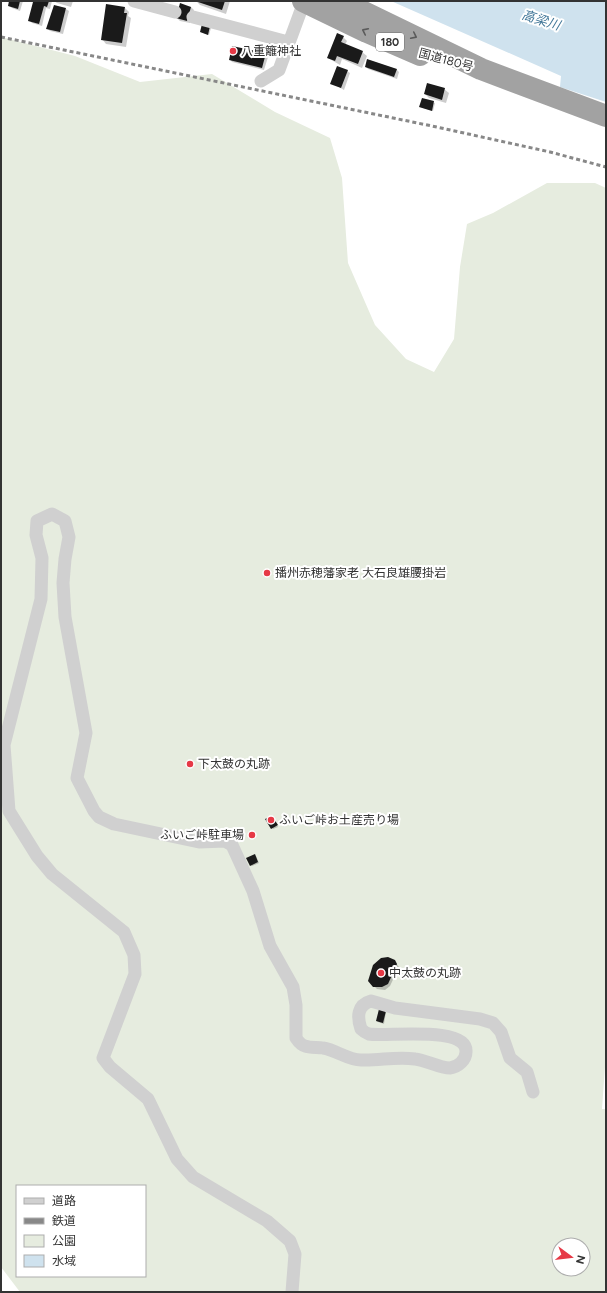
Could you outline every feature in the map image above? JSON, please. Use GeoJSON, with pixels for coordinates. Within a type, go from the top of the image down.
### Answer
{"type":"FeatureCollection","features":[{"type":"Feature","properties":{"kind":"highway","name":"国道180号"},"geometry":{"type":"LineString","coordinates":[[304,1],[367,32],[429,58],[481,69]]}},
{"type":"Feature","properties":{"kind":"highway","name":"国道180号"},"geometry":{"type":"LineString","coordinates":[[341,1],[481,69],[606,116]]}},
{"type":"Feature","properties":{"kind":"street"},"geometry":{"type":"LineString","coordinates":[[134,1],[175,12]]}},
{"type":"Feature","properties":{"kind":"street"},"geometry":{"type":"LineString","coordinates":[[261,82],[279,70],[304,1]]}},
{"type":"Feature","properties":{"kind":"street"},"geometry":{"type":"LineString","coordinates":[[193,17],[288,42]]}},
{"type":"Feature","properties":{"kind":"street"},"geometry":{"type":"LineString","coordinates":[[292,1292],[295,1254],[290,1241],[267,1221],[193,1177],[177,1159],[148,1099],[110,1067],[103,1058],[135,974],[134,955],[124,932],[52,874],[33,850],[8,811],[4,745],[41,599],[42,558],[36,535],[37,521],[52,514],[65,520],[69,537],[65,559],[64,577],[65,617],[86,733],[77,778],[99,817],[114,824],[199,842],[225,841],[232,845],[253,891],[270,946],[293,987],[296,1005],[296,1038],[305,1046],[324,1048],[360,1060],[399,1056],[426,1060],[450,1068],[459,1065],[463,1061],[466,1046],[462,1041],[450,1037],[423,1034],[367,1034],[361,1029],[358,1021],[362,1006],[371,1001],[395,1008],[480,1019],[493,1023],[501,1032],[510,1058],[527,1072],[533,1092]]}},
{"type":"Feature","properties":{"kind":"green space"},"geometry":{"type":"Polygon","coordinates":[[[1,37],[75,56],[140,82],[212,74],[275,112],[330,138],[342,178],[348,263],[375,325],[406,359],[434,372],[454,339],[460,267],[467,224],[493,213],[547,183],[595,183],[606,188],[606,1053],[602,1109],[606,1109],[606,1292],[20,1292],[1,1267],[1,37]]]}},
{"type":"Feature","properties":{"kind":"water","name":"高梁川"},"geometry":{"type":"Polygon","coordinates":[[[391,1],[606,1],[606,102],[560,87],[561,76],[391,1]]]}},
{"type":"Feature","properties":{"kind":"building"},"geometry":{"type":"Polygon","coordinates":[[[9,1],[20,1],[18,9],[8,6],[9,1]]]}},
{"type":"Feature","properties":{"kind":"building"},"geometry":{"type":"Polygon","coordinates":[[[49,1],[47,7],[44,6],[39,24],[28,21],[33,2],[49,1]]]}},
{"type":"Feature","properties":{"kind":"building"},"geometry":{"type":"Polygon","coordinates":[[[195,1],[225,1],[222,10],[195,1]]]}},
{"type":"Feature","properties":{"kind":"building"},"geometry":{"type":"Polygon","coordinates":[[[180,3],[191,7],[187,21],[176,18],[180,3]]]}},
{"type":"Feature","properties":{"kind":"building"},"geometry":{"type":"Polygon","coordinates":[[[106,4],[125,7],[124,13],[127,13],[122,43],[101,40],[106,4]]]}},
{"type":"Feature","properties":{"kind":"building"},"geometry":{"type":"Polygon","coordinates":[[[54,5],[66,8],[60,32],[46,29],[54,5]]]}},
{"type":"Feature","properties":{"kind":"building"},"geometry":{"type":"Polygon","coordinates":[[[202,24],[210,26],[208,35],[200,32],[202,24]]]}},
{"type":"Feature","properties":{"kind":"building"},"geometry":{"type":"Polygon","coordinates":[[[337,33],[344,36],[341,42],[363,51],[358,64],[337,56],[335,61],[327,58],[337,33]]]}},
{"type":"Feature","properties":{"kind":"building"},"geometry":{"type":"Polygon","coordinates":[[[269,42],[280,45],[278,52],[267,49],[269,42]]]}},
{"type":"Feature","properties":{"kind":"building"},"geometry":{"type":"Polygon","coordinates":[[[232,46],[266,53],[262,68],[229,60],[232,46]]]}},
{"type":"Feature","properties":{"kind":"building"},"geometry":{"type":"Polygon","coordinates":[[[367,59],[397,69],[394,77],[365,67],[367,59]]]}},
{"type":"Feature","properties":{"kind":"building"},"geometry":{"type":"Polygon","coordinates":[[[337,66],[348,70],[341,88],[330,84],[337,66]]]}},
{"type":"Feature","properties":{"kind":"building"},"geometry":{"type":"Polygon","coordinates":[[[427,83],[445,88],[442,100],[424,94],[427,83]]]}},
{"type":"Feature","properties":{"kind":"building"},"geometry":{"type":"Polygon","coordinates":[[[422,98],[434,101],[432,111],[419,107],[422,98]]]}},
{"type":"Feature","properties":{"kind":"building"},"geometry":{"type":"Polygon","coordinates":[[[272,816],[278,825],[271,829],[265,819],[272,816]]]}},
{"type":"Feature","properties":{"kind":"building"},"geometry":{"type":"Polygon","coordinates":[[[255,854],[258,862],[250,866],[246,858],[255,854]]]}},
{"type":"Feature","properties":{"kind":"building","name":"中太鼓の丸跡"},"geometry":{"type":"Polygon","coordinates":[[[388,957],[395,960],[397,964],[388,984],[382,987],[373,987],[368,981],[373,965],[381,958],[388,957]]]}},
{"type":"Feature","properties":{"kind":"building"},"geometry":{"type":"Polygon","coordinates":[[[379,1009],[386,1011],[383,1023],[376,1021],[379,1009]]]}},
{"type":"Feature","properties":{"kind":"railway"},"geometry":{"type":"LineString","coordinates":[[1,37],[432,126],[550,152],[606,167]]}},
{"type":"Feature","properties":{"kind":"place","name":"八重籬神社"},"geometry":{"type":"Point","coordinates":[233,51]}},
{"type":"Feature","properties":{"kind":"place","name":"播州赤穂藩家老 大石良雄腰掛岩"},"geometry":{"type":"Point","coordinates":[267,573]}},
{"type":"Feature","properties":{"kind":"place","name":"下太鼓の丸跡"},"geometry":{"type":"Point","coordinates":[190,764]}},
{"type":"Feature","properties":{"kind":"place","name":"ふいご峠お土産売り場"},"geometry":{"type":"Point","coordinates":[271,820]}},
{"type":"Feature","properties":{"kind":"place","name":"ふいご峠駐車場"},"geometry":{"type":"Point","coordinates":[252,835]}},
{"type":"Feature","properties":{"kind":"place","name":"中太鼓の丸跡"},"geometry":{"type":"Point","coordinates":[381,973]}}]}
